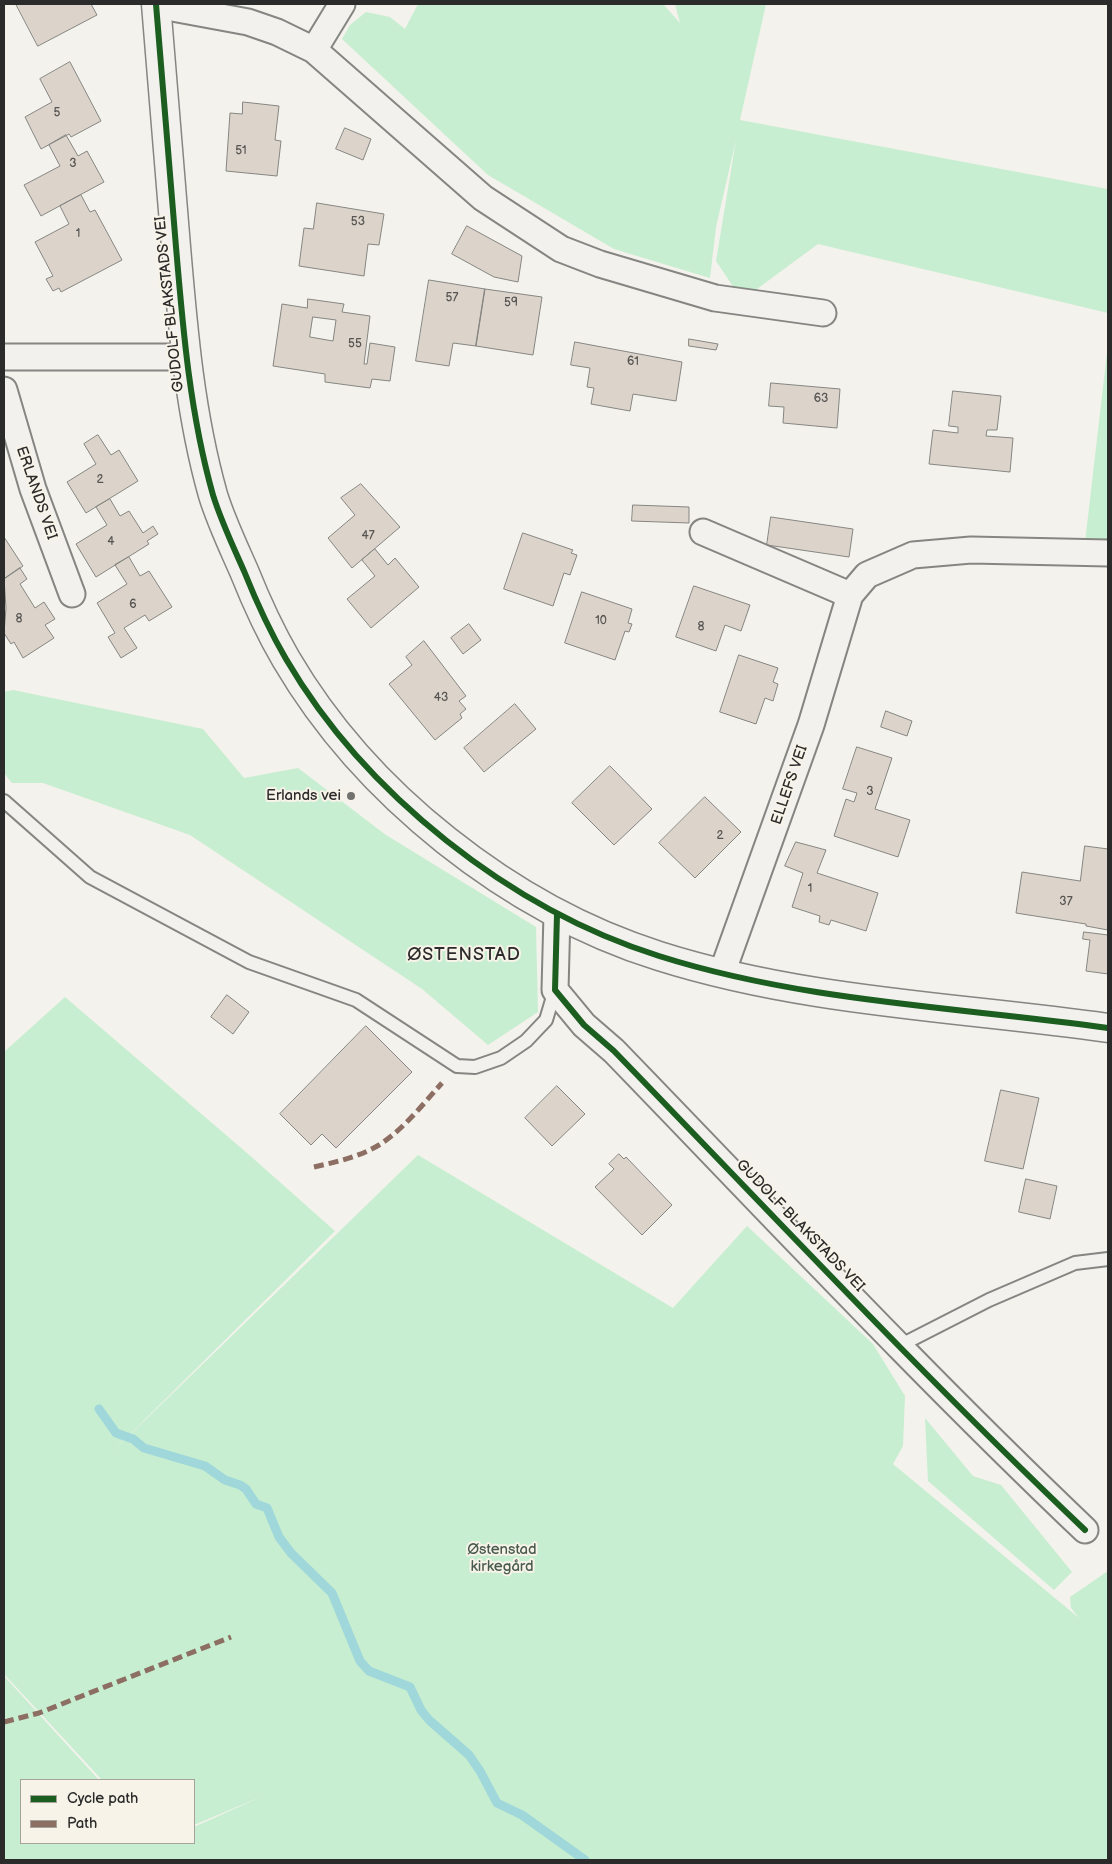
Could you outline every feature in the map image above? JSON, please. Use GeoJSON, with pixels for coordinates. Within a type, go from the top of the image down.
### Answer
{"type":"FeatureCollection","features":[{"type":"Feature","properties":{"kind":"street","name":"GUDOLF BLAKSTADS VEI"},"geometry":{"type":"LineString","coordinates":[[822,313],[715,298],[600,264],[561,249],[483,198],[314,50],[277,32],[248,22],[156,4],[185,357],[198,431],[214,498],[259,610],[287,661],[319,709],[350,747],[392,792],[469,859],[556,914],[657,956],[722,974],[831,994],[1108,1028]]}},
{"type":"Feature","properties":{"kind":"street"},"geometry":{"type":"LineString","coordinates":[[314,50],[342,4]]}},
{"type":"Feature","properties":{"kind":"street"},"geometry":{"type":"LineString","coordinates":[[4,357],[185,357]]}},
{"type":"Feature","properties":{"kind":"street","name":"ERLANDS VEI"},"geometry":{"type":"LineString","coordinates":[[4,390],[33,489],[72,594]]}},
{"type":"Feature","properties":{"kind":"street"},"geometry":{"type":"LineString","coordinates":[[703,532],[850,595]]}},
{"type":"Feature","properties":{"kind":"street","name":"ELLEFS VEI"},"geometry":{"type":"LineString","coordinates":[[722,974],[810,724],[850,595],[867,575],[914,555],[971,550],[1108,553]]}},
{"type":"Feature","properties":{"kind":"street"},"geometry":{"type":"LineString","coordinates":[[555,990],[556,914]]}},
{"type":"Feature","properties":{"kind":"street","name":"GUDOLF BLAKSTADS VEI"},"geometry":{"type":"LineString","coordinates":[[555,990],[584,1025],[614,1051],[899,1346],[1008,1457],[1084,1530]]}},
{"type":"Feature","properties":{"kind":"lane"},"geometry":{"type":"LineString","coordinates":[[4,801],[90,877],[249,962],[356,1000],[457,1066],[475,1066],[501,1058],[526,1041],[546,1020],[555,990]]}},
{"type":"Feature","properties":{"kind":"lane"},"geometry":{"type":"LineString","coordinates":[[899,1346],[989,1300],[1075,1263],[1108,1259]]}},
{"type":"Feature","properties":{"kind":"green space"},"geometry":{"type":"Polygon","coordinates":[[[418,4],[663,4],[680,23],[675,4],[766,4],[740,120],[1108,189],[1108,313],[818,244],[742,300],[716,261],[736,140],[716,227],[710,278],[614,249],[488,175],[342,39],[350,25],[366,12],[390,17],[405,29],[418,4]]]}},
{"type":"Feature","properties":{"kind":"green space"},"geometry":{"type":"Polygon","coordinates":[[[1108,344],[1108,552],[1084,551],[1108,344]]]}},
{"type":"Feature","properties":{"kind":"green space"},"geometry":{"type":"Polygon","coordinates":[[[13,690],[203,729],[244,778],[298,768],[386,835],[536,927],[538,1012],[488,1045],[422,989],[190,835],[43,783],[12,783],[4,773],[4,692],[13,690]]]}},
{"type":"Feature","properties":{"kind":"green space","name":"Østenstad kirkegård"},"geometry":{"type":"Polygon","coordinates":[[[65,997],[335,1231],[106,1458],[418,1155],[673,1308],[747,1226],[873,1344],[905,1396],[903,1446],[893,1464],[1079,1618],[1071,1608],[1070,1597],[1108,1571],[1108,1860],[4,1860],[4,1676],[98,1779],[20,1779],[20,1844],[195,1844],[195,1827],[263,1796],[195,1825],[195,1779],[101,1779],[4,1674],[4,1052],[65,997]]]}},
{"type":"Feature","properties":{"kind":"green space"},"geometry":{"type":"Polygon","coordinates":[[[925,1418],[973,1476],[1001,1485],[1072,1572],[1054,1590],[928,1481],[925,1418]]]}},
{"type":"Feature","properties":{"kind":"building"},"geometry":{"type":"Polygon","coordinates":[[[16,4],[91,4],[97,15],[38,46],[16,4]]]}},
{"type":"Feature","properties":{"kind":"building"},"geometry":{"type":"Polygon","coordinates":[[[70,62],[101,121],[71,137],[69,134],[41,149],[25,117],[52,102],[40,79],[70,62]]]}},
{"type":"Feature","properties":{"kind":"building"},"geometry":{"type":"Polygon","coordinates":[[[243,102],[279,106],[275,140],[281,141],[277,176],[226,171],[230,113],[242,114],[243,102]]]}},
{"type":"Feature","properties":{"kind":"building"},"geometry":{"type":"Polygon","coordinates":[[[345,128],[371,139],[363,160],[336,149],[345,128]]]}},
{"type":"Feature","properties":{"kind":"building"},"geometry":{"type":"Polygon","coordinates":[[[66,135],[78,156],[87,151],[104,182],[41,216],[24,185],[60,166],[49,145],[66,135]]]}},
{"type":"Feature","properties":{"kind":"building"},"geometry":{"type":"Polygon","coordinates":[[[81,195],[90,212],[95,210],[122,260],[61,292],[59,288],[53,291],[46,279],[53,276],[35,242],[69,224],[60,206],[81,195]]]}},
{"type":"Feature","properties":{"kind":"building"},"geometry":{"type":"Polygon","coordinates":[[[317,203],[384,214],[379,245],[368,244],[364,276],[299,266],[304,228],[313,229],[317,203]]]}},
{"type":"Feature","properties":{"kind":"building"},"geometry":{"type":"Polygon","coordinates":[[[467,226],[522,256],[518,282],[494,277],[452,254],[467,226]]]}},
{"type":"Feature","properties":{"kind":"building"},"geometry":{"type":"Polygon","coordinates":[[[429,280],[485,289],[476,346],[453,343],[449,366],[416,361],[429,280]]]}},
{"type":"Feature","properties":{"kind":"building"},"geometry":{"type":"Polygon","coordinates":[[[485,289],[542,297],[533,355],[476,346],[485,289]]]}},
{"type":"Feature","properties":{"kind":"building"},"geometry":{"type":"Polygon","coordinates":[[[308,299],[344,304],[342,312],[370,316],[364,364],[367,364],[370,343],[395,347],[390,381],[372,379],[370,388],[325,382],[325,374],[273,366],[282,304],[307,308],[308,299]],[[313,317],[310,337],[333,341],[336,320],[313,317]]]}},
{"type":"Feature","properties":{"kind":"building"},"geometry":{"type":"Polygon","coordinates":[[[689,339],[718,344],[716,350],[689,346],[689,339]]]}},
{"type":"Feature","properties":{"kind":"building"},"geometry":{"type":"Polygon","coordinates":[[[575,342],[682,362],[676,401],[633,394],[630,411],[591,404],[594,388],[587,387],[590,368],[571,365],[575,342]]]}},
{"type":"Feature","properties":{"kind":"building"},"geometry":{"type":"Polygon","coordinates":[[[771,383],[840,389],[837,428],[783,423],[784,407],[769,406],[771,383]]]}},
{"type":"Feature","properties":{"kind":"building"},"geometry":{"type":"Polygon","coordinates":[[[953,391],[1001,396],[997,430],[987,430],[986,436],[1013,438],[1010,472],[929,464],[933,430],[958,433],[958,427],[949,426],[953,391]]]}},
{"type":"Feature","properties":{"kind":"building"},"geometry":{"type":"Polygon","coordinates":[[[98,435],[111,455],[119,450],[138,481],[86,513],[67,482],[96,464],[84,444],[98,435]]]}},
{"type":"Feature","properties":{"kind":"building"},"geometry":{"type":"Polygon","coordinates":[[[361,484],[400,527],[352,568],[328,538],[355,515],[341,498],[361,484]]]}},
{"type":"Feature","properties":{"kind":"building"},"geometry":{"type":"Polygon","coordinates":[[[110,499],[120,516],[129,511],[143,533],[153,526],[158,534],[147,541],[149,544],[96,577],[76,544],[107,525],[96,507],[110,499]]]}},
{"type":"Feature","properties":{"kind":"building"},"geometry":{"type":"Polygon","coordinates":[[[633,505],[689,507],[689,523],[632,521],[633,505]]]}},
{"type":"Feature","properties":{"kind":"building"},"geometry":{"type":"Polygon","coordinates":[[[771,517],[853,529],[849,557],[767,545],[771,517]]]}},
{"type":"Feature","properties":{"kind":"building"},"geometry":{"type":"Polygon","coordinates":[[[523,533],[573,550],[571,553],[577,555],[570,575],[564,573],[553,606],[504,589],[523,533]]]}},
{"type":"Feature","properties":{"kind":"building"},"geometry":{"type":"Polygon","coordinates":[[[4,537],[23,566],[4,579],[4,537]]]}},
{"type":"Feature","properties":{"kind":"building"},"geometry":{"type":"Polygon","coordinates":[[[375,549],[388,565],[395,558],[419,587],[371,628],[347,599],[375,576],[362,560],[375,549]]]}},
{"type":"Feature","properties":{"kind":"building"},"geometry":{"type":"Polygon","coordinates":[[[129,557],[140,576],[149,571],[172,607],[149,621],[145,615],[124,628],[137,648],[121,658],[108,637],[115,633],[97,603],[127,584],[115,565],[129,557]]]}},
{"type":"Feature","properties":{"kind":"building"},"geometry":{"type":"Polygon","coordinates":[[[20,568],[27,579],[20,584],[35,608],[44,602],[55,619],[45,625],[54,638],[23,658],[14,642],[11,644],[4,633],[6,608],[4,579],[20,568]]]}},
{"type":"Feature","properties":{"kind":"building"},"geometry":{"type":"Polygon","coordinates":[[[694,586],[750,605],[741,631],[725,625],[716,651],[676,637],[694,586]]]}},
{"type":"Feature","properties":{"kind":"building"},"geometry":{"type":"Polygon","coordinates":[[[582,592],[632,609],[628,623],[632,624],[629,632],[625,631],[615,660],[565,643],[582,592]]]}},
{"type":"Feature","properties":{"kind":"building"},"geometry":{"type":"Polygon","coordinates":[[[469,624],[481,640],[463,654],[451,638],[469,624]]]}},
{"type":"Feature","properties":{"kind":"building"},"geometry":{"type":"Polygon","coordinates":[[[424,641],[466,696],[459,701],[466,709],[460,714],[462,718],[435,740],[389,684],[412,665],[406,657],[424,641]]]}},
{"type":"Feature","properties":{"kind":"building"},"geometry":{"type":"Polygon","coordinates":[[[739,655],[778,668],[773,682],[778,684],[773,701],[765,698],[756,724],[720,712],[739,655]]]}},
{"type":"Feature","properties":{"kind":"building"},"geometry":{"type":"Polygon","coordinates":[[[515,704],[536,729],[484,772],[464,748],[515,704]]]}},
{"type":"Feature","properties":{"kind":"building"},"geometry":{"type":"Polygon","coordinates":[[[886,711],[912,721],[907,736],[881,727],[886,711]]]}},
{"type":"Feature","properties":{"kind":"building"},"geometry":{"type":"Polygon","coordinates":[[[857,747],[892,758],[875,809],[910,820],[898,857],[834,836],[846,799],[854,802],[857,793],[843,789],[857,747]]]}},
{"type":"Feature","properties":{"kind":"building"},"geometry":{"type":"Polygon","coordinates":[[[610,766],[652,809],[614,845],[572,803],[610,766]]]}},
{"type":"Feature","properties":{"kind":"building"},"geometry":{"type":"Polygon","coordinates":[[[705,797],[741,832],[695,878],[659,843],[705,797]]]}},
{"type":"Feature","properties":{"kind":"building"},"geometry":{"type":"Polygon","coordinates":[[[796,842],[826,850],[817,873],[878,893],[866,931],[831,920],[829,925],[819,922],[820,916],[792,907],[803,873],[785,866],[796,842]]]}},
{"type":"Feature","properties":{"kind":"building"},"geometry":{"type":"Polygon","coordinates":[[[1085,846],[1108,849],[1108,930],[1086,926],[1086,924],[1016,913],[1022,872],[1080,881],[1085,846]]]}},
{"type":"Feature","properties":{"kind":"building"},"geometry":{"type":"Polygon","coordinates":[[[1084,932],[1108,935],[1108,974],[1086,971],[1090,940],[1083,939],[1084,932]]]}},
{"type":"Feature","properties":{"kind":"building"},"geometry":{"type":"Polygon","coordinates":[[[227,995],[249,1012],[233,1034],[211,1017],[227,995]]]}},
{"type":"Feature","properties":{"kind":"building"},"geometry":{"type":"Polygon","coordinates":[[[366,1026],[412,1072],[336,1148],[322,1134],[311,1145],[280,1114],[366,1026]]]}},
{"type":"Feature","properties":{"kind":"building"},"geometry":{"type":"Polygon","coordinates":[[[557,1086],[585,1114],[552,1146],[525,1118],[557,1086]]]}},
{"type":"Feature","properties":{"kind":"building"},"geometry":{"type":"Polygon","coordinates":[[[1001,1090],[1039,1098],[1023,1169],[985,1161],[1001,1090]]]}},
{"type":"Feature","properties":{"kind":"building"},"geometry":{"type":"Polygon","coordinates":[[[619,1154],[624,1159],[626,1157],[672,1205],[642,1235],[595,1187],[614,1169],[609,1164],[619,1154]]]}},
{"type":"Feature","properties":{"kind":"building"},"geometry":{"type":"Polygon","coordinates":[[[1026,1179],[1057,1186],[1050,1219],[1019,1212],[1026,1179]]]}},
{"type":"Feature","properties":{"kind":"waterway"},"geometry":{"type":"LineString","coordinates":[[99,1409],[116,1433],[133,1439],[144,1448],[205,1466],[225,1480],[246,1489],[256,1504],[267,1508],[279,1537],[291,1553],[332,1593],[360,1661],[369,1671],[410,1687],[421,1710],[429,1720],[469,1755],[497,1803],[522,1815],[585,1860]]}},
{"type":"Feature","properties":{"kind":"marked path"},"geometry":{"type":"LineString","coordinates":[[314,1167],[355,1156],[379,1145],[405,1124],[442,1083]]}},
{"type":"Feature","properties":{"kind":"marked path"},"geometry":{"type":"LineString","coordinates":[[4,1722],[39,1713],[231,1637]]}},
{"type":"Feature","properties":{"kind":"cycle path"},"geometry":{"type":"LineString","coordinates":[[156,4],[188,372],[198,434],[213,495],[223,524],[253,593],[286,659],[319,709],[357,756],[399,800],[446,841],[496,877],[549,909],[603,935],[659,956],[769,984],[882,1001],[1108,1028]]}},
{"type":"Feature","properties":{"kind":"cycle path"},"geometry":{"type":"LineString","coordinates":[[557,914],[555,990],[584,1025],[614,1051],[905,1353],[1085,1530]]}},
{"type":"Feature","properties":{"kind":"place","name":"Erlands vei"},"geometry":{"type":"Point","coordinates":[351,796]}},
{"type":"Feature","properties":{"kind":"district","name":"ØSTENSTAD"},"geometry":{"type":"Point","coordinates":[464,955]}}]}
